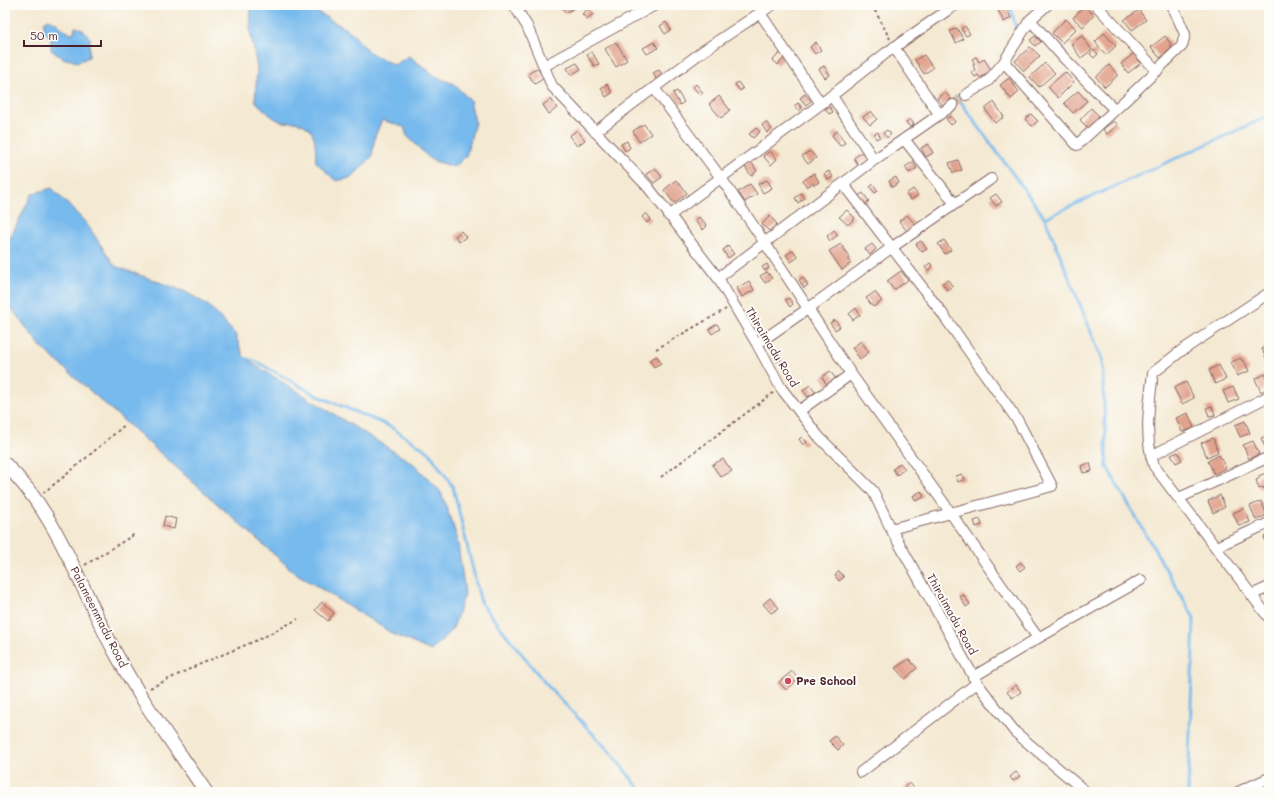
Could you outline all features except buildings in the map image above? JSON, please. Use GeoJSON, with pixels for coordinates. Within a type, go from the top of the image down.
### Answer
{"type":"FeatureCollection","features":[{"type":"Feature","properties":{"kind":"street","name":"Thiraimadu Road"},"geometry":{"type":"LineString","coordinates":[[514,5],[527,26],[552,86],[648,187],[718,278],[781,388],[819,437],[873,491],[891,529],[975,680],[1015,732],[1086,792]]}},
{"type":"Feature","properties":{"kind":"street"},"geometry":{"type":"LineString","coordinates":[[544,66],[655,5]]}},
{"type":"Feature","properties":{"kind":"street"},"geometry":{"type":"LineString","coordinates":[[595,132],[703,51],[772,5]]}},
{"type":"Feature","properties":{"kind":"street"},"geometry":{"type":"LineString","coordinates":[[669,216],[832,96],[894,47],[955,5]]}},
{"type":"Feature","properties":{"kind":"street"},"geometry":{"type":"LineString","coordinates":[[966,95],[988,81],[1004,62],[1030,20],[1046,5]]}},
{"type":"Feature","properties":{"kind":"street"},"geometry":{"type":"LineString","coordinates":[[1096,5],[1157,71]]}},
{"type":"Feature","properties":{"kind":"street"},"geometry":{"type":"LineString","coordinates":[[1004,62],[1077,145],[1182,46],[1184,34],[1172,5]]}},
{"type":"Feature","properties":{"kind":"street"},"geometry":{"type":"LineString","coordinates":[[760,13],[821,104]]}},
{"type":"Feature","properties":{"kind":"street"},"geometry":{"type":"LineString","coordinates":[[1030,20],[1063,57],[1115,110]]}},
{"type":"Feature","properties":{"kind":"street"},"geometry":{"type":"LineString","coordinates":[[894,47],[939,114]]}},
{"type":"Feature","properties":{"kind":"street"},"geometry":{"type":"LineString","coordinates":[[654,88],[721,178],[809,308],[851,374],[951,513],[1038,638]]}},
{"type":"Feature","properties":{"kind":"street"},"geometry":{"type":"LineString","coordinates":[[832,96],[874,160]]}},
{"type":"Feature","properties":{"kind":"street"},"geometry":{"type":"LineString","coordinates":[[718,278],[874,160],[953,105]]}},
{"type":"Feature","properties":{"kind":"street"},"geometry":{"type":"LineString","coordinates":[[904,139],[955,204]]}},
{"type":"Feature","properties":{"kind":"street"},"geometry":{"type":"LineString","coordinates":[[757,344],[891,248],[991,179]]}},
{"type":"Feature","properties":{"kind":"street"},"geometry":{"type":"LineString","coordinates":[[843,184],[942,313],[1018,421],[1052,486],[891,529]]}},
{"type":"Feature","properties":{"kind":"street"},"geometry":{"type":"LineString","coordinates":[[1269,293],[1181,351],[1153,373],[1148,413],[1151,456],[1154,466],[1269,618]]}},
{"type":"Feature","properties":{"kind":"street"},"geometry":{"type":"LineString","coordinates":[[799,411],[851,374]]}},
{"type":"Feature","properties":{"kind":"street"},"geometry":{"type":"LineString","coordinates":[[1151,456],[1269,396]]}},
{"type":"Feature","properties":{"kind":"street"},"geometry":{"type":"LineString","coordinates":[[1179,498],[1269,457]]}},
{"type":"Feature","properties":{"kind":"street","name":"Palameenmadu Road"},"geometry":{"type":"LineString","coordinates":[[5,464],[14,472],[35,498],[59,537],[114,652],[206,792]]}},
{"type":"Feature","properties":{"kind":"street"},"geometry":{"type":"LineString","coordinates":[[1216,546],[1269,523]]}},
{"type":"Feature","properties":{"kind":"street"},"geometry":{"type":"LineString","coordinates":[[861,772],[975,680],[1038,638],[1141,580]]}},
{"type":"Feature","properties":{"kind":"street"},"geometry":{"type":"LineString","coordinates":[[1251,595],[1269,587]]}},
{"type":"Feature","properties":{"kind":"street"},"geometry":{"type":"LineString","coordinates":[[1238,792],[1269,778]]}},
{"type":"Feature","properties":{"kind":"path"},"geometry":{"type":"LineString","coordinates":[[872,5],[894,47]]}},
{"type":"Feature","properties":{"kind":"path"},"geometry":{"type":"LineString","coordinates":[[656,349],[733,305]]}},
{"type":"Feature","properties":{"kind":"path"},"geometry":{"type":"LineString","coordinates":[[661,477],[781,388]]}},
{"type":"Feature","properties":{"kind":"path"},"geometry":{"type":"LineString","coordinates":[[35,498],[66,475],[126,424]]}},
{"type":"Feature","properties":{"kind":"path"},"geometry":{"type":"LineString","coordinates":[[76,571],[135,534]]}},
{"type":"Feature","properties":{"kind":"path"},"geometry":{"type":"LineString","coordinates":[[140,693],[196,666],[262,638],[298,619]]}},
{"type":"Feature","properties":{"kind":"water"},"geometry":{"type":"Polygon","coordinates":[[[251,5],[306,5],[351,32],[369,52],[394,65],[409,56],[437,77],[454,84],[470,100],[475,122],[466,156],[455,167],[431,160],[407,136],[404,127],[382,120],[375,136],[372,157],[351,178],[336,181],[316,162],[314,137],[308,128],[295,122],[279,121],[255,101],[257,68],[250,30],[251,5]]]}},
{"type":"Feature","properties":{"kind":"water"},"geometry":{"type":"Polygon","coordinates":[[[48,19],[55,22],[67,32],[74,32],[75,27],[80,28],[85,32],[90,38],[89,57],[78,62],[62,58],[51,50],[51,37],[44,32],[44,22],[48,19]]]}},
{"type":"Feature","properties":{"kind":"water"},"geometry":{"type":"Polygon","coordinates":[[[52,188],[86,223],[115,266],[186,292],[209,306],[235,334],[244,358],[414,464],[441,492],[457,537],[465,594],[453,628],[431,651],[393,634],[294,572],[42,348],[8,304],[5,304],[5,261],[7,244],[32,194],[52,188]]]}},
{"type":"Feature","properties":{"kind":"waterway"},"geometry":{"type":"LineString","coordinates":[[1010,5],[1017,33],[1015,36]]}},
{"type":"Feature","properties":{"kind":"waterway"},"geometry":{"type":"LineString","coordinates":[[964,92],[957,97],[1045,218]]}},
{"type":"Feature","properties":{"kind":"waterway"},"geometry":{"type":"LineString","coordinates":[[1188,792],[1194,618],[1107,467],[1102,359],[1045,218],[1269,116]]}},
{"type":"Feature","properties":{"kind":"waterway"},"geometry":{"type":"LineString","coordinates":[[244,358],[257,362],[316,395],[389,426],[429,452],[453,487],[481,603],[545,683],[611,753],[642,792]]}},
{"type":"Feature","properties":{"kind":"tunnel"},"geometry":{"type":"LineString","coordinates":[[953,105],[966,95]]}},
{"type":"Feature","properties":{"kind":"place","name":"Pre School"},"geometry":{"type":"Point","coordinates":[788,681]}}]}
